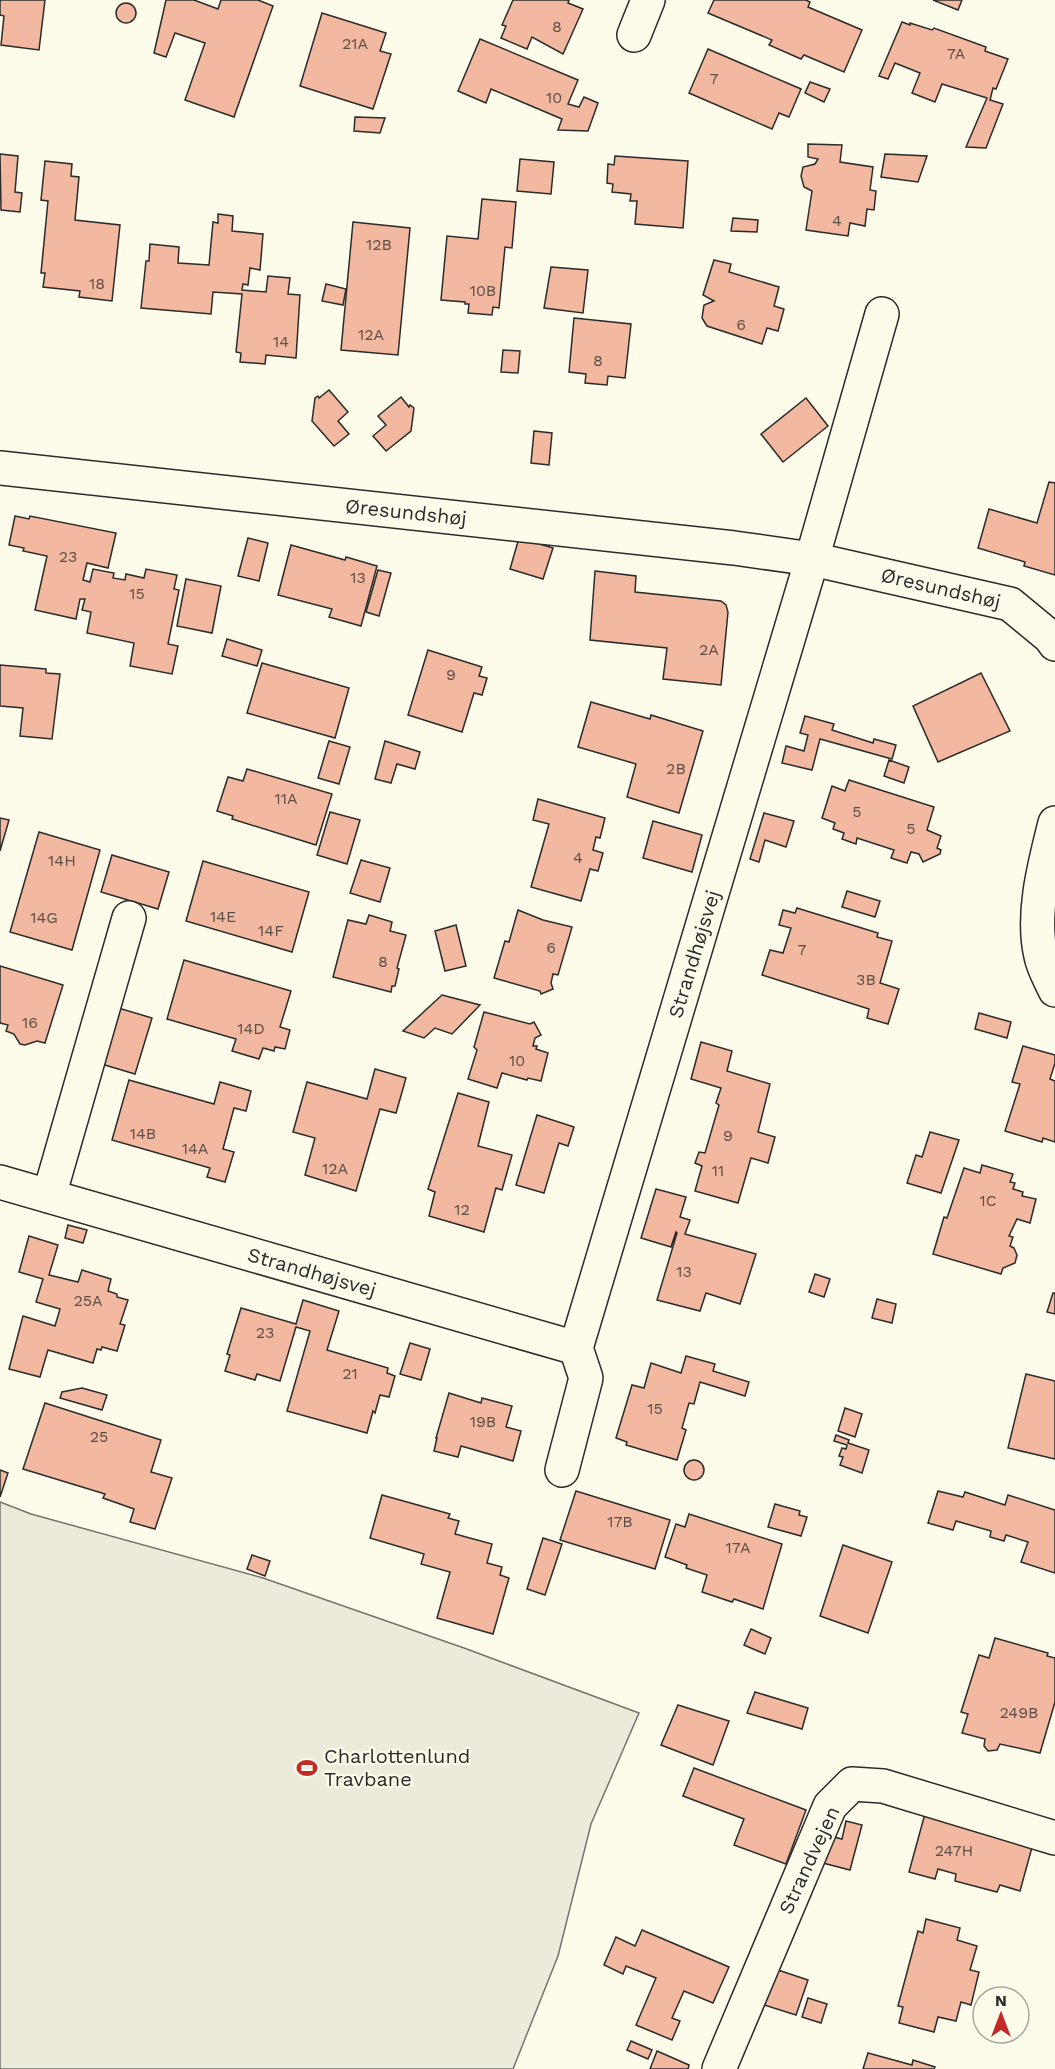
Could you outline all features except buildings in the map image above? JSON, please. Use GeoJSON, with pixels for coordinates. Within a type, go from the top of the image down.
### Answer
{"type":"FeatureCollection","features":[{"type":"Feature","properties":{"kind":"street"},"geometry":{"type":"LineString","coordinates":[[634,34],[648,0]]}},
{"type":"Feature","properties":{"kind":"street"},"geometry":{"type":"LineString","coordinates":[[812,559],[882,314]]}},
{"type":"Feature","properties":{"kind":"street","name":"Øresundshøj"},"geometry":{"type":"LineString","coordinates":[[0,468],[734,548],[812,559],[1010,604],[1050,637],[1055,644]]}},
{"type":"Feature","properties":{"kind":"street","name":"Strandhøjsvej"},"geometry":{"type":"LineString","coordinates":[[0,1182],[576,1348],[812,559]]}},
{"type":"Feature","properties":{"kind":"street"},"geometry":{"type":"LineString","coordinates":[[1055,823],[1042,874],[1037,933],[1041,957],[1055,990]]}},
{"type":"Feature","properties":{"kind":"street"},"geometry":{"type":"LineString","coordinates":[[49,1196],[129,918]]}},
{"type":"Feature","properties":{"kind":"street"},"geometry":{"type":"LineString","coordinates":[[562,1470],[586,1378],[576,1348]]}},
{"type":"Feature","properties":{"kind":"street","name":"Strandvejen"},"geometry":{"type":"LineString","coordinates":[[719,2069],[830,1806],[852,1784],[883,1786],[1055,1838]]}},
{"type":"Feature","properties":{"kind":"shaded area","name":"Charlottenlund Travbane"},"geometry":{"type":"Polygon","coordinates":[[[0,1502],[31,1514],[263,1578],[464,1648],[639,1713],[591,1824],[558,1956],[513,2069],[0,2069],[0,1502]]]}},
{"type":"Feature","properties":{"kind":"place","name":"Charlottenlund Travbane"},"geometry":{"type":"Point","coordinates":[307,1768]}}]}
